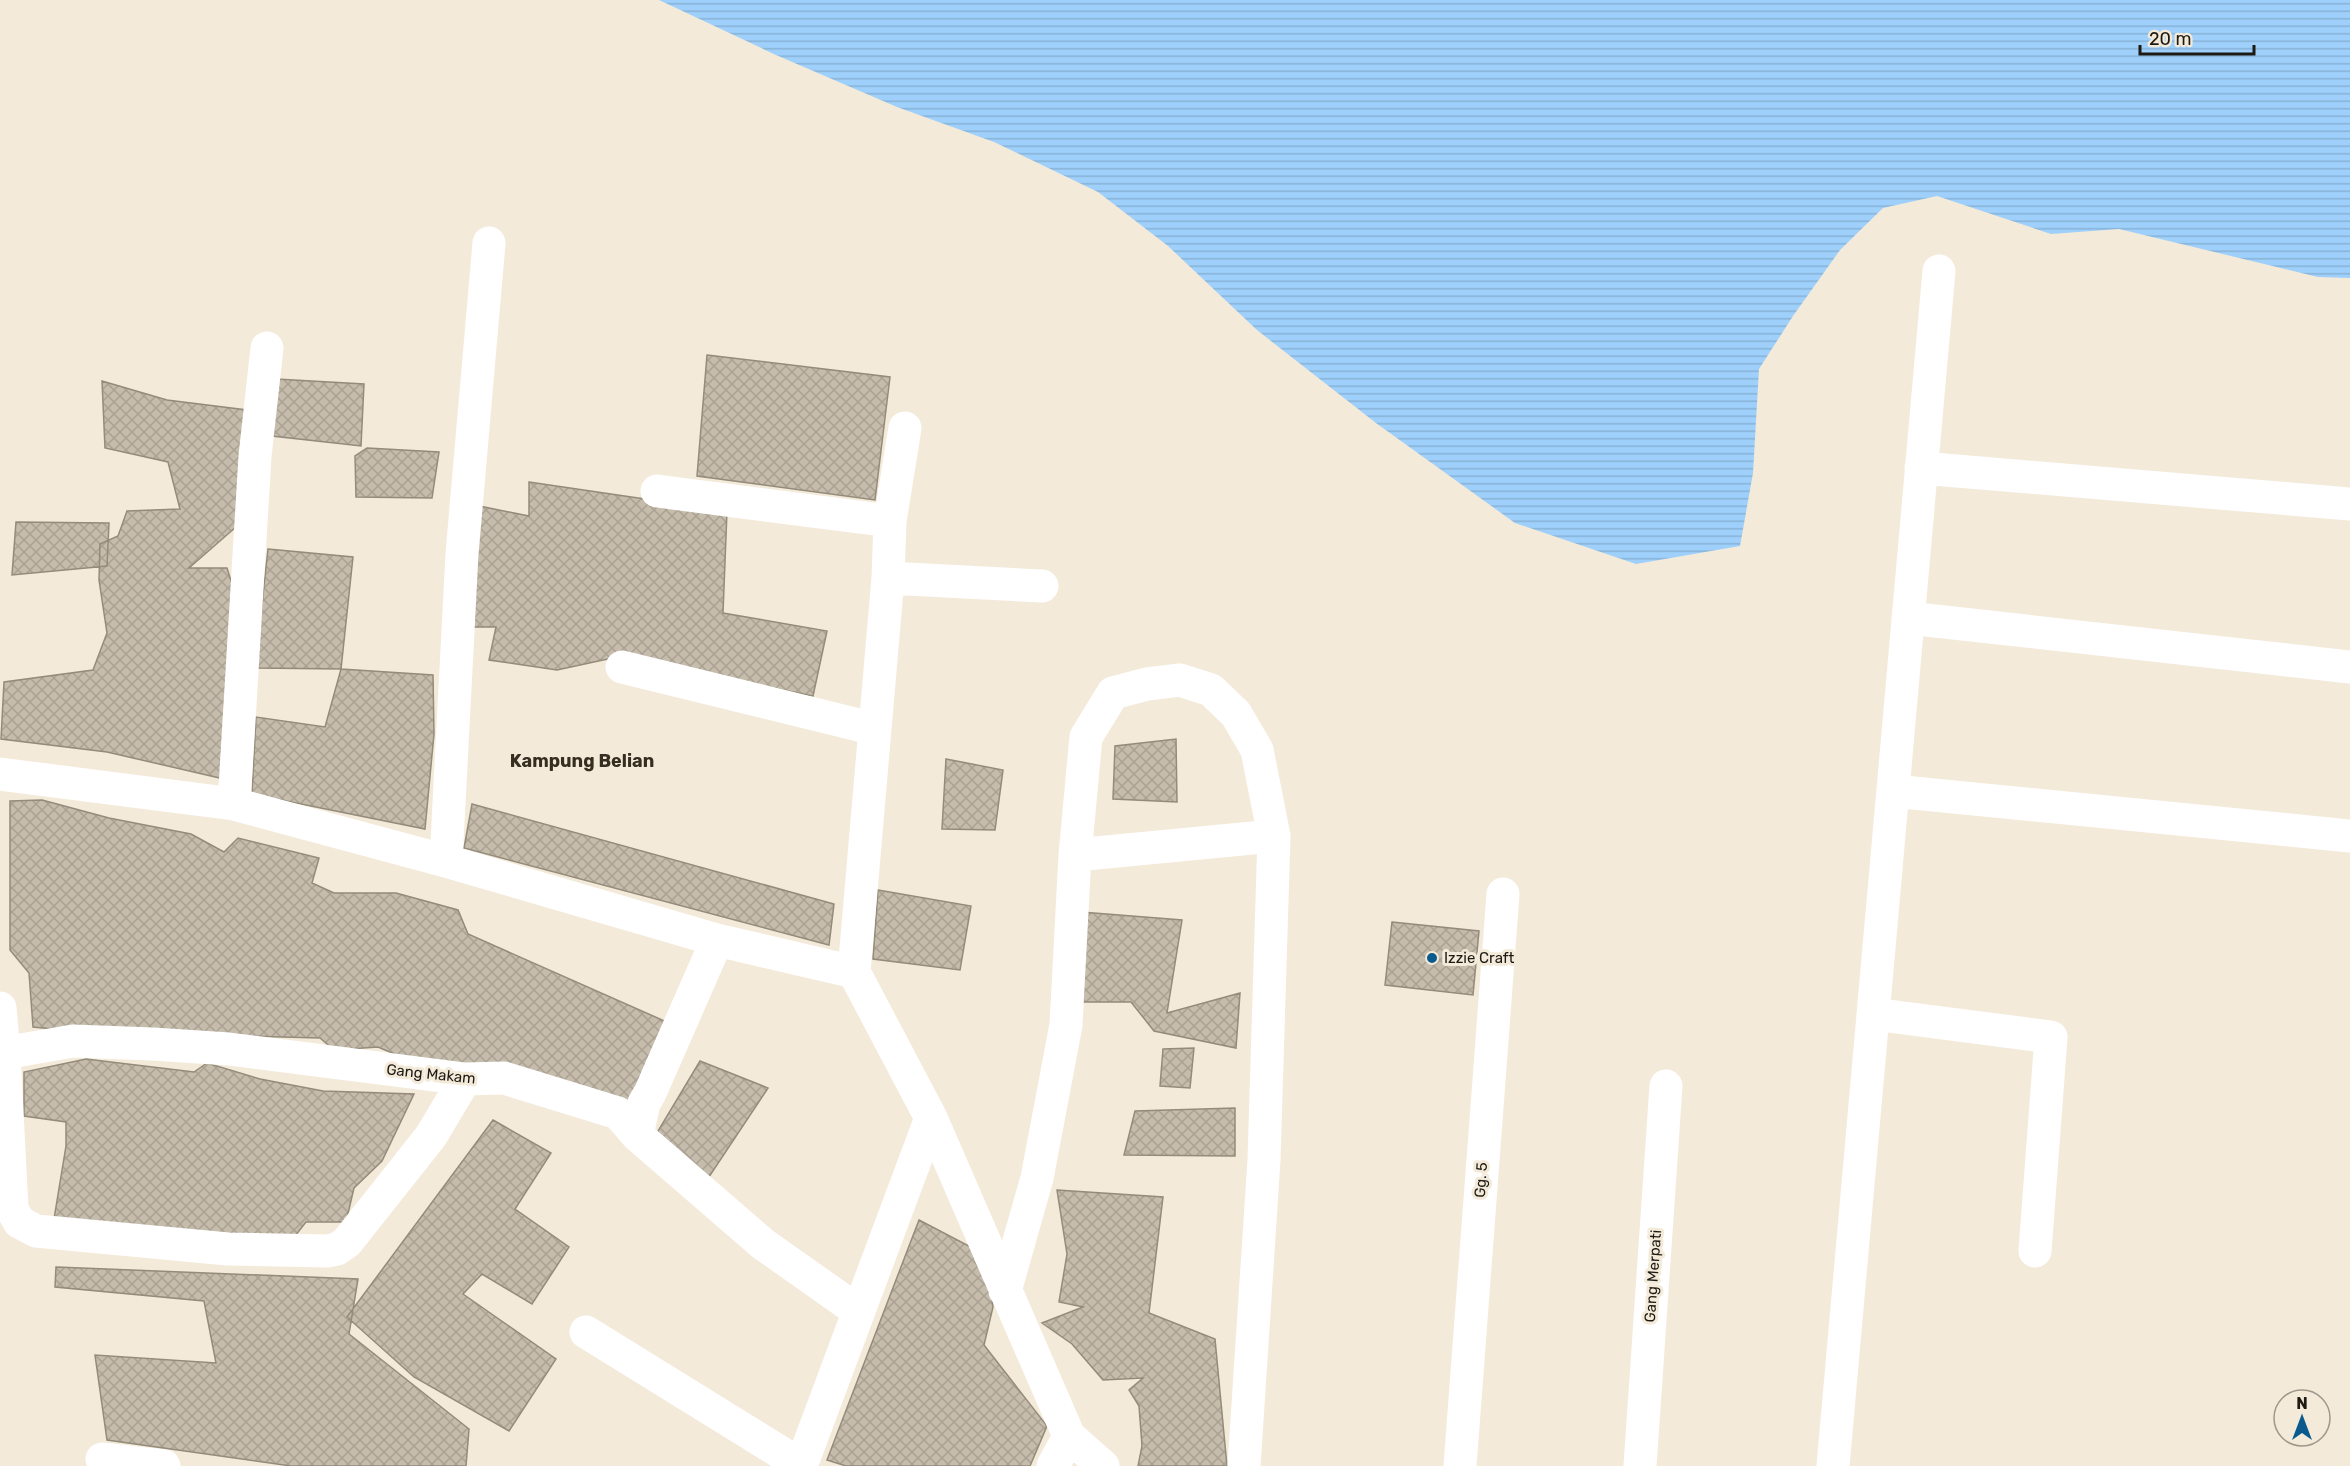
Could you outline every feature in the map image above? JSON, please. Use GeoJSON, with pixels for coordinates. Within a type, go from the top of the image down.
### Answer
{"type":"FeatureCollection","features":[{"type":"Feature","properties":{"kind":"street"},"geometry":{"type":"LineString","coordinates":[[446,861],[462,554],[489,243]]}},
{"type":"Feature","properties":{"kind":"street"},"geometry":{"type":"LineString","coordinates":[[1833,1466],[1939,271]]}},
{"type":"Feature","properties":{"kind":"street"},"geometry":{"type":"LineString","coordinates":[[234,804],[255,456],[267,348]]}},
{"type":"Feature","properties":{"kind":"street"},"geometry":{"type":"LineString","coordinates":[[905,428],[890,521],[888,578],[854,972],[931,1118],[1069,1436],[1103,1466]]}},
{"type":"Feature","properties":{"kind":"street"},"geometry":{"type":"LineString","coordinates":[[1921,468],[2350,504]]}},
{"type":"Feature","properties":{"kind":"street"},"geometry":{"type":"LineString","coordinates":[[657,491],[890,521]]}},
{"type":"Feature","properties":{"kind":"street"},"geometry":{"type":"LineString","coordinates":[[888,578],[1042,586]]}},
{"type":"Feature","properties":{"kind":"street"},"geometry":{"type":"LineString","coordinates":[[1908,618],[2350,667]]}},
{"type":"Feature","properties":{"kind":"street"},"geometry":{"type":"LineString","coordinates":[[622,667],[874,729]]}},
{"type":"Feature","properties":{"kind":"street"},"geometry":{"type":"LineString","coordinates":[[1005,1290],[1036,1178],[1066,1025],[1075,855],[1086,737],[1113,693],[1147,684],[1180,680],[1211,690],[1236,714],[1257,750],[1274,836],[1264,1160],[1244,1466]]}},
{"type":"Feature","properties":{"kind":"street"},"geometry":{"type":"LineString","coordinates":[[0,774],[234,804],[446,861],[717,940],[854,972]]}},
{"type":"Feature","properties":{"kind":"street"},"geometry":{"type":"LineString","coordinates":[[1893,791],[2350,836]]}},
{"type":"Feature","properties":{"kind":"street"},"geometry":{"type":"LineString","coordinates":[[1075,855],[1274,836]]}},
{"type":"Feature","properties":{"kind":"street","name":"Gg. 5"},"geometry":{"type":"LineString","coordinates":[[1460,1466],[1503,894]]}},
{"type":"Feature","properties":{"kind":"street"},"geometry":{"type":"LineString","coordinates":[[637,1135],[644,1103],[717,940]]}},
{"type":"Feature","properties":{"kind":"street"},"geometry":{"type":"LineString","coordinates":[[0,1008],[12,1209],[19,1222],[36,1231],[228,1249],[327,1251],[337,1249],[347,1242],[431,1136],[465,1079]]}},
{"type":"Feature","properties":{"kind":"street"},"geometry":{"type":"LineString","coordinates":[[1873,1014],[2051,1037],[2035,1251]]}},
{"type":"Feature","properties":{"kind":"street","name":"Gang Makam"},"geometry":{"type":"LineString","coordinates":[[2,1052],[73,1041],[153,1044],[229,1049],[465,1079],[504,1078],[618,1113],[637,1135],[763,1244],[858,1311]]}},
{"type":"Feature","properties":{"kind":"street","name":"Gang Merpati"},"geometry":{"type":"LineString","coordinates":[[1640,1466],[1666,1086]]}},
{"type":"Feature","properties":{"kind":"street"},"geometry":{"type":"LineString","coordinates":[[586,1332],[801,1466],[931,1118]]}},
{"type":"Feature","properties":{"kind":"street"},"geometry":{"type":"LineString","coordinates":[[1053,1466],[1069,1436]]}},
{"type":"Feature","properties":{"kind":"street"},"geometry":{"type":"LineString","coordinates":[[102,1459],[164,1466]]}},
{"type":"Feature","properties":{"kind":"water"},"geometry":{"type":"Polygon","coordinates":[[[659,0],[2350,0],[2350,278],[2318,277],[2119,229],[2051,234],[1937,196],[1883,208],[1840,250],[1759,369],[1753,473],[1740,546],[1636,564],[1515,523],[1376,423],[1257,330],[1168,246],[1098,192],[994,142],[897,107],[776,55],[659,0]]]}},
{"type":"Feature","properties":{"kind":"building"},"geometry":{"type":"Polygon","coordinates":[[[707,355],[890,377],[875,500],[697,476],[707,355]]]}},
{"type":"Feature","properties":{"kind":"building"},"geometry":{"type":"Polygon","coordinates":[[[276,379],[364,384],[361,446],[272,436],[276,379]]]}},
{"type":"Feature","properties":{"kind":"building"},"geometry":{"type":"Polygon","coordinates":[[[102,381],[167,400],[247,410],[236,527],[189,568],[227,568],[234,590],[224,779],[107,752],[1,739],[4,682],[93,670],[107,633],[99,580],[100,544],[118,536],[127,511],[180,509],[168,462],[105,448],[102,381]]]}},
{"type":"Feature","properties":{"kind":"building"},"geometry":{"type":"Polygon","coordinates":[[[367,448],[439,452],[432,498],[356,497],[355,456],[367,448]]]}},
{"type":"Feature","properties":{"kind":"building"},"geometry":{"type":"Polygon","coordinates":[[[529,482],[727,511],[723,613],[827,631],[813,696],[617,657],[557,670],[489,660],[496,627],[471,627],[479,506],[529,516],[529,482]]]}},
{"type":"Feature","properties":{"kind":"building"},"geometry":{"type":"Polygon","coordinates":[[[16,522],[109,523],[107,566],[12,575],[16,522]]]}},
{"type":"Feature","properties":{"kind":"building"},"geometry":{"type":"Polygon","coordinates":[[[268,549],[353,557],[341,669],[255,668],[268,549]]]}},
{"type":"Feature","properties":{"kind":"building"},"geometry":{"type":"Polygon","coordinates":[[[341,669],[433,675],[434,734],[425,829],[252,794],[256,717],[325,727],[341,669]]]}},
{"type":"Feature","properties":{"kind":"building"},"geometry":{"type":"Polygon","coordinates":[[[1176,739],[1177,802],[1113,799],[1115,746],[1176,739]]]}},
{"type":"Feature","properties":{"kind":"building"},"geometry":{"type":"Polygon","coordinates":[[[946,759],[1003,770],[995,830],[942,829],[946,759]]]}},
{"type":"Feature","properties":{"kind":"building"},"geometry":{"type":"Polygon","coordinates":[[[42,800],[109,818],[191,834],[224,852],[238,838],[319,858],[312,883],[334,893],[396,893],[458,910],[468,934],[669,1023],[629,1106],[411,1061],[378,1047],[334,1050],[320,1038],[84,1032],[33,1027],[29,973],[10,950],[10,801],[42,800]]]}},
{"type":"Feature","properties":{"kind":"building"},"geometry":{"type":"Polygon","coordinates":[[[472,804],[834,904],[829,945],[464,848],[472,804]]]}},
{"type":"Feature","properties":{"kind":"building"},"geometry":{"type":"Polygon","coordinates":[[[878,890],[971,906],[960,970],[873,959],[878,890]]]}},
{"type":"Feature","properties":{"kind":"building"},"geometry":{"type":"Polygon","coordinates":[[[1081,912],[1182,920],[1167,1013],[1240,993],[1236,1048],[1154,1031],[1131,1002],[1077,1002],[1081,912]]]}},
{"type":"Feature","properties":{"kind":"building","name":"Izzie Craft"},"geometry":{"type":"Polygon","coordinates":[[[1392,922],[1479,931],[1473,995],[1385,985],[1392,922]]]}},
{"type":"Feature","properties":{"kind":"building"},"geometry":{"type":"Polygon","coordinates":[[[1194,1048],[1190,1088],[1160,1086],[1163,1049],[1194,1048]]]}},
{"type":"Feature","properties":{"kind":"building"},"geometry":{"type":"Polygon","coordinates":[[[86,1059],[194,1072],[207,1063],[260,1079],[323,1091],[414,1094],[382,1161],[354,1188],[346,1222],[306,1222],[291,1241],[53,1225],[66,1146],[66,1122],[24,1116],[24,1072],[86,1059]]]}},
{"type":"Feature","properties":{"kind":"building"},"geometry":{"type":"Polygon","coordinates":[[[700,1061],[768,1088],[707,1180],[655,1136],[700,1061]]]}},
{"type":"Feature","properties":{"kind":"building"},"geometry":{"type":"Polygon","coordinates":[[[1235,1108],[1235,1156],[1124,1155],[1135,1111],[1235,1108]]]}},
{"type":"Feature","properties":{"kind":"building"},"geometry":{"type":"Polygon","coordinates":[[[493,1120],[551,1153],[515,1209],[569,1247],[532,1304],[482,1274],[463,1294],[556,1359],[509,1431],[414,1377],[347,1317],[493,1120]]]}},
{"type":"Feature","properties":{"kind":"building"},"geometry":{"type":"Polygon","coordinates":[[[1057,1190],[1163,1197],[1149,1313],[1215,1339],[1227,1466],[1138,1466],[1142,1446],[1139,1406],[1129,1390],[1143,1378],[1103,1380],[1072,1344],[1042,1323],[1083,1307],[1059,1302],[1067,1254],[1057,1190]]]}},
{"type":"Feature","properties":{"kind":"building"},"geometry":{"type":"Polygon","coordinates":[[[919,1220],[986,1255],[993,1307],[984,1345],[1047,1426],[1030,1466],[846,1466],[827,1460],[919,1220]]]}},
{"type":"Feature","properties":{"kind":"building"},"geometry":{"type":"Polygon","coordinates":[[[56,1267],[358,1279],[349,1334],[469,1429],[466,1466],[291,1466],[107,1440],[95,1355],[216,1363],[204,1301],[55,1287],[56,1267]]]}},
{"type":"Feature","properties":{"kind":"place","name":"Izzie Craft"},"geometry":{"type":"Point","coordinates":[1432,958]}},
{"type":"Feature","properties":{"kind":"district","name":"Kampung Belian"},"geometry":{"type":"Point","coordinates":[582,761]}}]}
